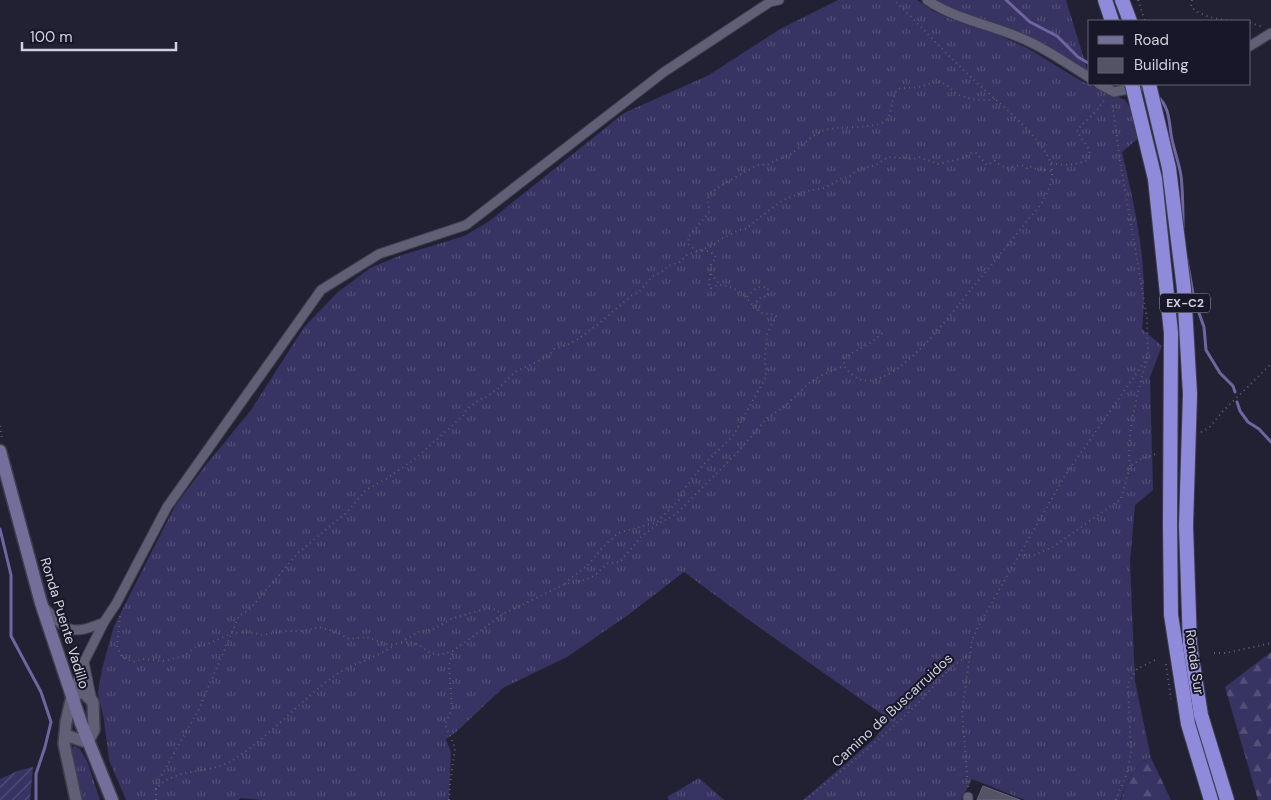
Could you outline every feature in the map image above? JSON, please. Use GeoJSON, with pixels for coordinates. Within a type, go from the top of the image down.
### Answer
{"type":"FeatureCollection","features":[{"type":"Feature","properties":{"kind":"highway"},"geometry":{"type":"LineString","coordinates":[[1105,0],[1112,20]]}},
{"type":"Feature","properties":{"kind":"highway"},"geometry":{"type":"LineString","coordinates":[[1122,0],[1130,20]]}},
{"type":"Feature","properties":{"kind":"highway","name":"Ronda Sur"},"geometry":{"type":"LineString","coordinates":[[1132,85],[1155,179],[1171,333],[1171,615],[1186,715],[1211,800]]}},
{"type":"Feature","properties":{"kind":"highway","name":"Ronda Sur"},"geometry":{"type":"LineString","coordinates":[[1149,85],[1169,168],[1184,289],[1190,394],[1186,526],[1190,645],[1201,715],[1227,800]]}},
{"type":"Feature","properties":{"kind":"main road","name":"Ronda Puente Vadillo"},"geometry":{"type":"LineString","coordinates":[[0,451],[41,603],[72,696],[76,738],[112,800]]}},
{"type":"Feature","properties":{"kind":"street"},"geometry":{"type":"LineString","coordinates":[[76,738],[72,696],[84,662],[104,622],[115,606],[167,507],[321,290],[379,254],[466,225],[664,72],[770,2],[779,0]]}},
{"type":"Feature","properties":{"kind":"street"},"geometry":{"type":"LineString","coordinates":[[927,0],[939,9],[1017,36],[1052,54],[1088,77]]}},
{"type":"Feature","properties":{"kind":"street"},"geometry":{"type":"LineString","coordinates":[[1251,45],[1271,32]]}},
{"type":"Feature","properties":{"kind":"street"},"geometry":{"type":"LineString","coordinates":[[1101,85],[1114,92],[1149,85]]}},
{"type":"Feature","properties":{"kind":"street"},"geometry":{"type":"LineString","coordinates":[[41,603],[62,624],[73,630],[86,630],[104,622]]}},
{"type":"Feature","properties":{"kind":"street"},"geometry":{"type":"LineString","coordinates":[[76,800],[66,752],[76,738],[94,730],[93,702],[84,662]]}},
{"type":"Feature","properties":{"kind":"street"},"geometry":{"type":"LineString","coordinates":[[72,696],[80,692],[84,693],[93,702]]}},
{"type":"Feature","properties":{"kind":"path"},"geometry":{"type":"LineString","coordinates":[[882,333],[872,343],[844,358],[844,366],[850,374],[862,380],[872,380],[890,374],[921,348],[1041,204],[1048,191],[1052,171],[1051,163],[1043,148],[1030,132],[894,0]]}},
{"type":"Feature","properties":{"kind":"path"},"geometry":{"type":"LineString","coordinates":[[1138,0],[1145,20]]}},
{"type":"Feature","properties":{"kind":"path"},"geometry":{"type":"LineString","coordinates":[[1192,0],[1192,7],[1198,13],[1228,20]]}},
{"type":"Feature","properties":{"kind":"path"},"geometry":{"type":"LineString","coordinates":[[1251,23],[1271,32]]}},
{"type":"Feature","properties":{"kind":"path"},"geometry":{"type":"LineString","coordinates":[[995,99],[966,98],[958,94],[950,86],[939,82],[925,84],[920,87],[898,89],[894,93],[889,114],[882,122],[873,126],[846,127],[821,132],[787,156],[774,160],[770,164],[760,164],[753,167],[713,190],[708,199],[710,210],[689,236],[688,244],[691,248],[700,252],[712,246],[724,236],[746,229],[783,200],[807,191],[826,188],[842,178],[849,177],[857,170],[876,165],[888,157],[918,158],[938,164],[964,158],[971,152],[976,153],[987,165],[995,160],[1000,166],[1011,169],[1022,165],[1027,168],[1029,166],[1052,171]]}},
{"type":"Feature","properties":{"kind":"path"},"geometry":{"type":"LineString","coordinates":[[1019,554],[1034,555],[1053,547],[1121,499],[1130,466],[1131,436],[1136,404],[1148,357],[1147,318],[1120,161],[1111,95],[1105,99],[1098,109],[1077,130],[1084,144],[1090,150],[1091,154],[1088,160],[1062,165],[1051,163]]}},
{"type":"Feature","properties":{"kind":"path"},"geometry":{"type":"LineString","coordinates":[[156,800],[156,785],[199,710],[239,616],[249,610],[293,558],[346,513],[366,490],[386,479],[416,458],[463,416],[466,410],[499,388],[515,372],[523,370],[550,356],[554,349],[562,348],[596,327],[631,296],[639,292],[653,276],[668,266],[680,262],[687,255],[707,251],[716,258],[711,264],[709,287],[711,288],[719,284]]}},
{"type":"Feature","properties":{"kind":"path"},"geometry":{"type":"LineString","coordinates":[[565,584],[588,565],[618,533],[657,522],[679,500],[687,485],[703,465],[733,436],[766,377],[765,357],[768,334],[776,316],[774,314],[760,313],[745,296],[736,289],[719,284],[711,274]]}},
{"type":"Feature","properties":{"kind":"path"},"geometry":{"type":"LineString","coordinates":[[745,296],[747,297],[758,287],[768,288],[768,296],[759,298],[756,301],[756,310]]}},
{"type":"Feature","properties":{"kind":"path"},"geometry":{"type":"LineString","coordinates":[[968,799],[962,712],[972,640],[980,622],[1066,474],[1148,357]]}},
{"type":"Feature","properties":{"kind":"path"},"geometry":{"type":"LineString","coordinates":[[1200,432],[1209,428],[1223,411],[1271,364]]}},
{"type":"Feature","properties":{"kind":"path"},"geometry":{"type":"LineString","coordinates":[[115,606],[120,619],[117,632],[119,654],[133,662],[143,659],[162,661],[184,656],[197,646],[206,646],[232,633],[249,632],[264,635],[284,631],[303,631],[319,627],[349,639],[366,637],[376,639],[387,645],[410,642],[436,655],[453,652],[504,614],[565,584],[595,576],[608,563],[620,562],[642,536],[676,514],[737,453],[768,417],[783,408],[809,383],[822,375],[844,366]]}},
{"type":"Feature","properties":{"kind":"path"},"geometry":{"type":"LineString","coordinates":[[1130,466],[1141,459],[1165,450]]}},
{"type":"Feature","properties":{"kind":"path"},"geometry":{"type":"LineString","coordinates":[[156,790],[162,782],[179,774],[201,771],[230,761],[251,747],[341,671],[375,656],[419,632],[434,629],[451,619],[492,608],[504,614]]}},
{"type":"Feature","properties":{"kind":"path"},"geometry":{"type":"LineString","coordinates":[[1214,653],[1226,653],[1271,643]]}},
{"type":"Feature","properties":{"kind":"path"},"geometry":{"type":"LineString","coordinates":[[450,800],[450,784],[455,748],[445,724],[452,709],[449,665],[453,652]]}},
{"type":"Feature","properties":{"kind":"path","name":"Camino de Buscarruidos"},"geometry":{"type":"LineString","coordinates":[[805,800],[851,764],[917,704],[940,677],[958,660],[970,655]]}},
{"type":"Feature","properties":{"kind":"path"},"geometry":{"type":"LineString","coordinates":[[1116,800],[1128,770],[1131,751],[1128,684],[1137,669],[1155,660]]}},
{"type":"Feature","properties":{"kind":"green space"},"geometry":{"type":"Polygon","coordinates":[[[838,0],[917,0],[933,11],[951,19],[1001,36],[1029,49],[1088,85],[1125,100],[1134,114],[1140,137],[1122,152],[1140,240],[1144,284],[1142,329],[1162,346],[1150,377],[1153,490],[1135,505],[1130,562],[1135,681],[1151,758],[1144,761],[1135,770],[1120,800],[1025,800],[972,779],[961,800],[803,800],[874,739],[890,720],[684,572],[628,615],[567,657],[503,688],[446,739],[451,752],[449,800],[261,800],[241,798],[238,800],[126,800],[109,760],[104,720],[98,693],[102,669],[114,626],[175,506],[251,410],[305,326],[338,292],[370,268],[399,256],[464,236],[488,222],[624,113],[709,75],[780,29],[838,0]]]}},
{"type":"Feature","properties":{"kind":"green space"},"geometry":{"type":"Polygon","coordinates":[[[933,0],[1066,0],[1088,72],[1019,34],[933,0]]]}},
{"type":"Feature","properties":{"kind":"green space"},"geometry":{"type":"Polygon","coordinates":[[[1271,652],[1271,800],[1258,800],[1225,687],[1271,652]]]}},
{"type":"Feature","properties":{"kind":"green space"},"geometry":{"type":"Polygon","coordinates":[[[74,746],[80,749],[87,761],[100,800],[81,800],[72,751],[74,746]]]}},
{"type":"Feature","properties":{"kind":"green space"},"geometry":{"type":"Polygon","coordinates":[[[1151,758],[1171,800],[1121,800],[1131,775],[1139,765],[1151,758]]]}},
{"type":"Feature","properties":{"kind":"green space"},"geometry":{"type":"Polygon","coordinates":[[[33,767],[30,800],[0,800],[0,779],[20,770],[33,767]]]}},
{"type":"Feature","properties":{"kind":"green space"},"geometry":{"type":"Polygon","coordinates":[[[699,778],[724,800],[669,800],[667,797],[699,778]]]}},
{"type":"Feature","properties":{"kind":"building"},"geometry":{"type":"Polygon","coordinates":[[[983,786],[1020,800],[977,800],[983,786]]]}},
{"type":"Feature","properties":{"kind":"waterway"},"geometry":{"type":"LineString","coordinates":[[1006,0],[1030,22],[1057,36],[1078,57],[1088,63]]}},
{"type":"Feature","properties":{"kind":"waterway"},"geometry":{"type":"LineString","coordinates":[[1157,96],[1164,104],[1168,114],[1180,171],[1183,195],[1183,227]]}},
{"type":"Feature","properties":{"kind":"waterway"},"geometry":{"type":"LineString","coordinates":[[1187,260],[1194,299],[1204,327],[1206,350],[1220,373],[1233,386],[1235,392]]}},
{"type":"Feature","properties":{"kind":"waterway"},"geometry":{"type":"LineString","coordinates":[[1237,402],[1240,411],[1248,422],[1259,429],[1271,442]]}},
{"type":"Feature","properties":{"kind":"waterway"},"geometry":{"type":"LineString","coordinates":[[0,529],[11,575],[11,636],[41,692],[51,722],[36,774],[36,800]]}}]}
